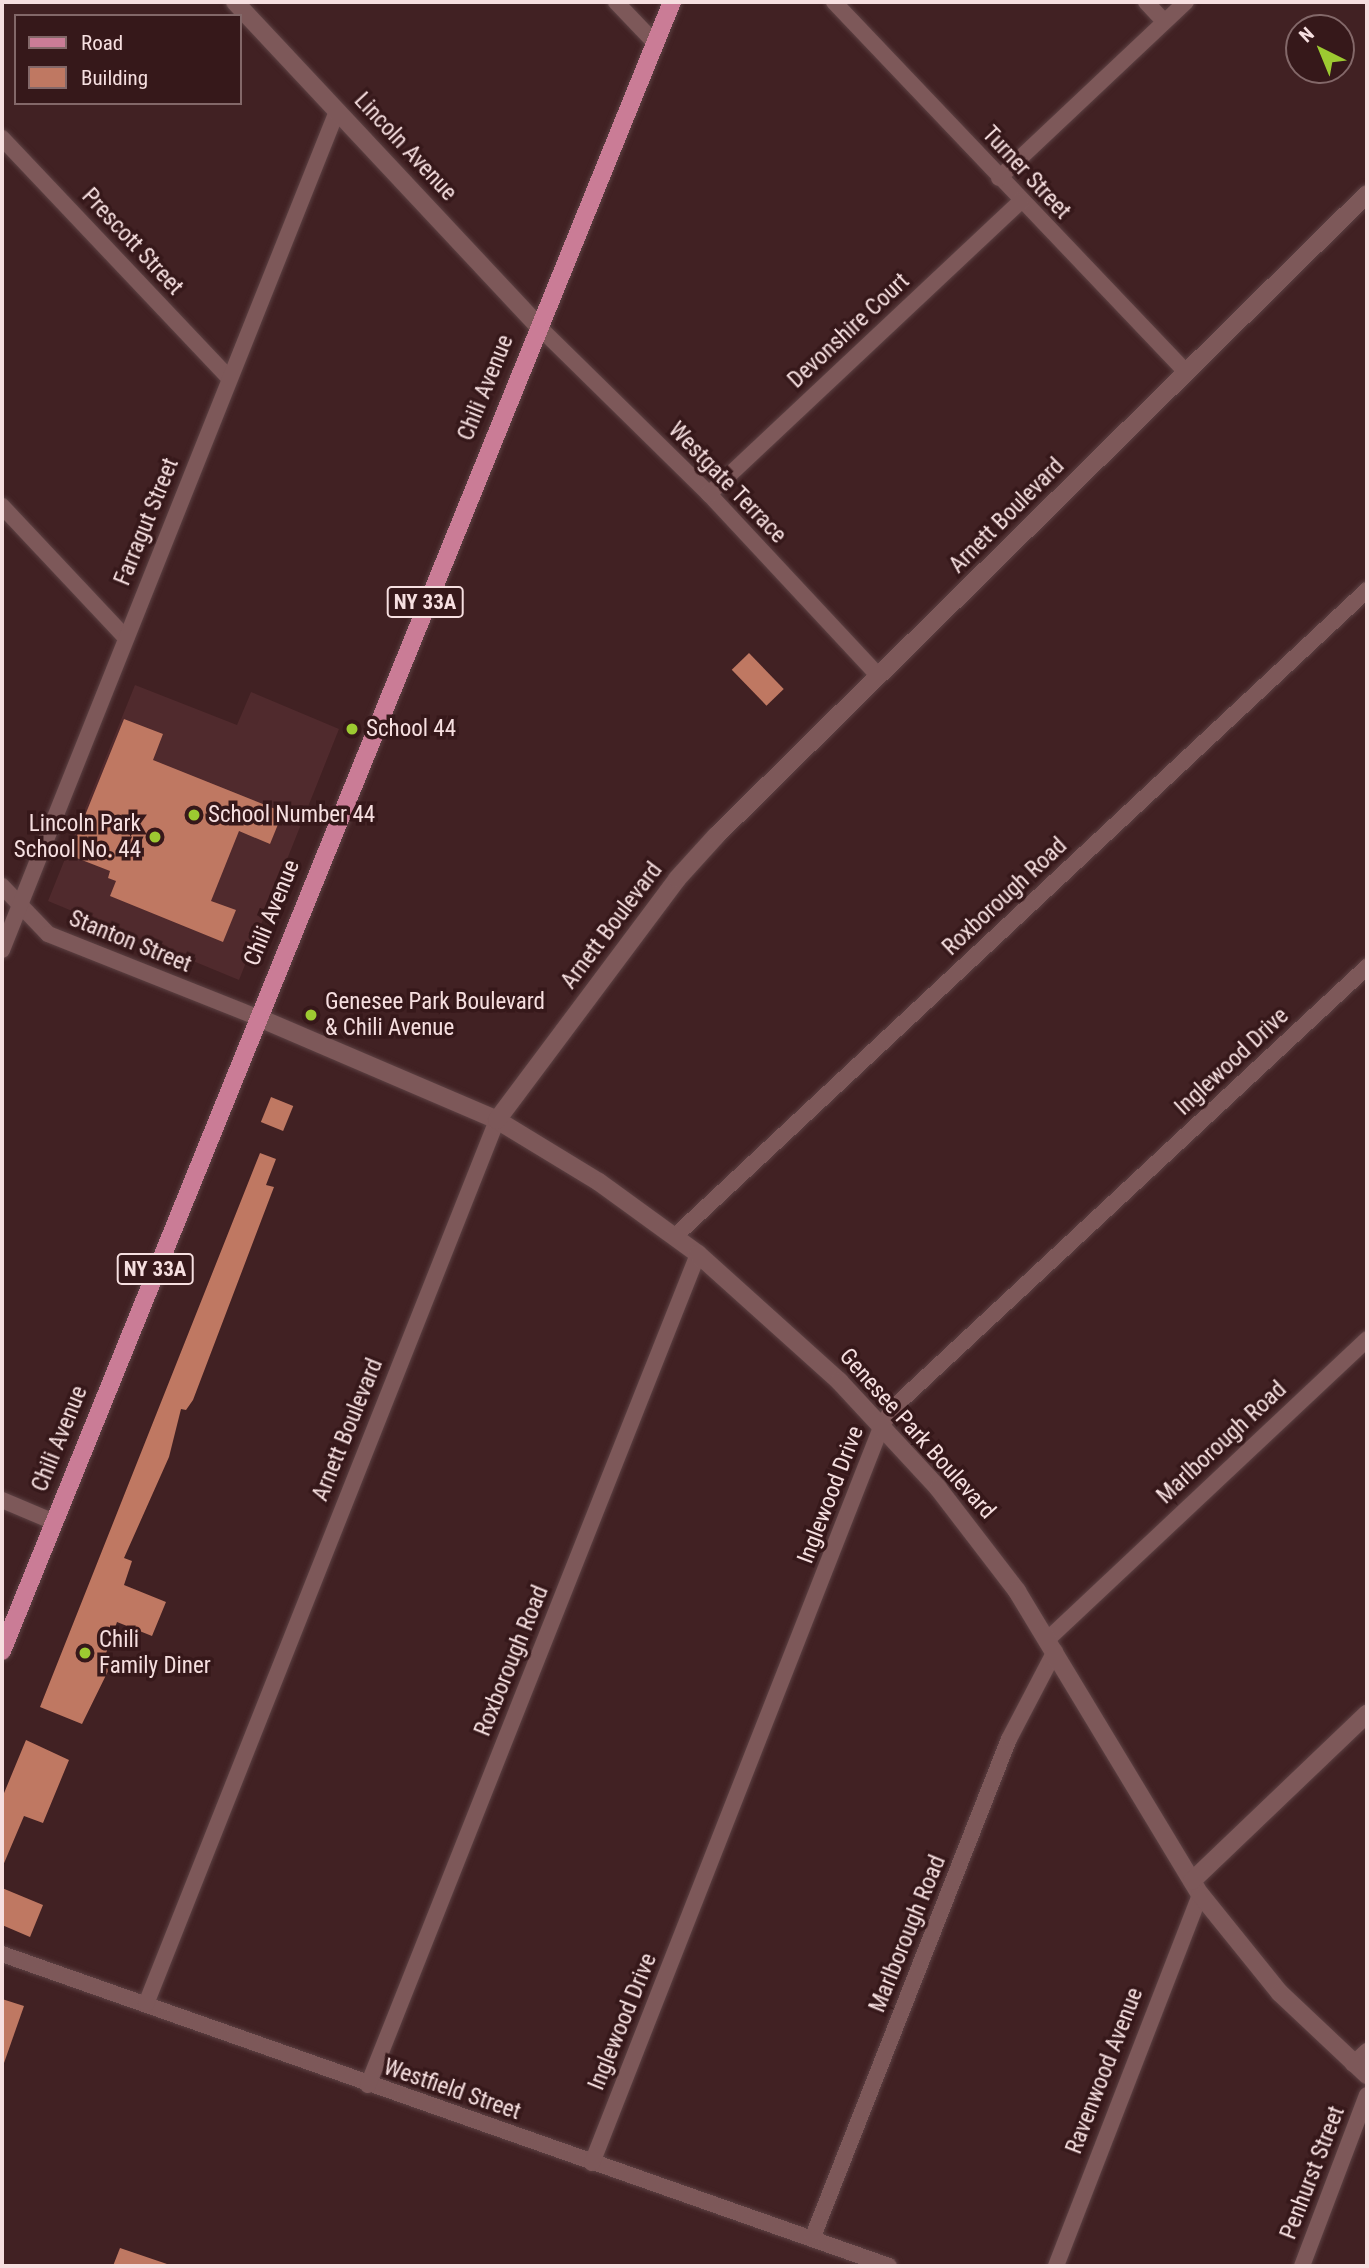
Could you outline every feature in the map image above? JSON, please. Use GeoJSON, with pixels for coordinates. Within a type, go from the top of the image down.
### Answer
{"type":"FeatureCollection","features":[{"type":"Feature","properties":{"kind":"main road","name":"Chili Avenue"},"geometry":{"type":"LineString","coordinates":[[2,1651],[257,1017],[672,2]]}},
{"type":"Feature","properties":{"kind":"street","name":"Lincoln Avenue"},"geometry":{"type":"LineString","coordinates":[[235,2],[538,326]]}},
{"type":"Feature","properties":{"kind":"street"},"geometry":{"type":"LineString","coordinates":[[615,2],[655,43]]}},
{"type":"Feature","properties":{"kind":"street","name":"Turner Street"},"geometry":{"type":"LineString","coordinates":[[834,2],[1187,373]]}},
{"type":"Feature","properties":{"kind":"street"},"geometry":{"type":"LineString","coordinates":[[1146,2],[1164,21]]}},
{"type":"Feature","properties":{"kind":"street"},"geometry":{"type":"LineString","coordinates":[[999,178],[1186,2]]}},
{"type":"Feature","properties":{"kind":"street","name":"Farragut Street"},"geometry":{"type":"LineString","coordinates":[[2,950],[337,111]]}},
{"type":"Feature","properties":{"kind":"street","name":"Prescott Street"},"geometry":{"type":"LineString","coordinates":[[2,138],[229,378]]}},
{"type":"Feature","properties":{"kind":"street","name":"Arnett Boulevard"},"geometry":{"type":"LineString","coordinates":[[146,2004],[497,1121],[677,878],[1367,194]]}},
{"type":"Feature","properties":{"kind":"street","name":"Devonshire Court"},"geometry":{"type":"LineString","coordinates":[[709,494],[1021,201]]}},
{"type":"Feature","properties":{"kind":"street","name":"Westgate Terrace"},"geometry":{"type":"LineString","coordinates":[[538,326],[709,494],[879,676]]}},
{"type":"Feature","properties":{"kind":"street"},"geometry":{"type":"LineString","coordinates":[[2,506],[126,638]]}},
{"type":"Feature","properties":{"kind":"street","name":"Roxborough Road"},"geometry":{"type":"LineString","coordinates":[[674,1237],[1367,590]]}},
{"type":"Feature","properties":{"kind":"street","name":"Stanton Street"},"geometry":{"type":"LineString","coordinates":[[2,886],[53,936],[257,1017]]}},
{"type":"Feature","properties":{"kind":"street","name":"Inglewood Drive"},"geometry":{"type":"LineString","coordinates":[[592,2163],[882,1425],[895,1406],[1367,967]]}},
{"type":"Feature","properties":{"kind":"street","name":"Genesee Park Boulevard"},"geometry":{"type":"LineString","coordinates":[[257,1017],[497,1121],[599,1182],[698,1254],[779,1324],[882,1425],[978,1538],[1051,1645],[1196,1887],[1280,1993],[1360,2069]]}},
{"type":"Feature","properties":{"kind":"street","name":"Roxborough Road"},"geometry":{"type":"LineString","coordinates":[[368,2085],[698,1254]]}},
{"type":"Feature","properties":{"kind":"street","name":"Marlborough Road"},"geometry":{"type":"LineString","coordinates":[[812,2239],[1009,1739],[1051,1645],[1367,1339]]}},
{"type":"Feature","properties":{"kind":"street"},"geometry":{"type":"LineString","coordinates":[[2,1500],[54,1521]]}},
{"type":"Feature","properties":{"kind":"street","name":"Ravenwood Avenue"},"geometry":{"type":"LineString","coordinates":[[1056,2266],[1196,1887],[1367,1714]]}},
{"type":"Feature","properties":{"kind":"street","name":"Westfield Street"},"geometry":{"type":"LineString","coordinates":[[2,1954],[368,2085],[889,2266]]}},
{"type":"Feature","properties":{"kind":"street"},"geometry":{"type":"LineString","coordinates":[[1360,2069],[1367,2051]]}},
{"type":"Feature","properties":{"kind":"street","name":"Penhurst Street"},"geometry":{"type":"LineString","coordinates":[[1302,2266],[1367,2095]]}},
{"type":"Feature","properties":{"kind":"shaded area","name":"School Number 44"},"geometry":{"type":"Polygon","coordinates":[[[135,685],[237,725],[251,692],[339,729],[239,980],[48,901],[135,685]]]}},
{"type":"Feature","properties":{"kind":"building"},"geometry":{"type":"Polygon","coordinates":[[[749,653],[784,689],[766,706],[732,670],[749,653]]]}},
{"type":"Feature","properties":{"kind":"building","name":"Lincoln Park School No. 44"},"geometry":{"type":"Polygon","coordinates":[[[124,719],[163,734],[153,760],[283,812],[270,844],[239,831],[211,901],[236,910],[223,942],[110,896],[116,881],[108,878],[110,871],[69,855],[124,719]]]}},
{"type":"Feature","properties":{"kind":"building"},"geometry":{"type":"Polygon","coordinates":[[[271,1097],[293,1106],[283,1131],[261,1122],[271,1097]]]}},
{"type":"Feature","properties":{"kind":"building"},"geometry":{"type":"Polygon","coordinates":[[[260,1153],[276,1159],[266,1185],[274,1187],[193,1400],[186,1410],[181,1409],[169,1457],[124,1558],[132,1561],[124,1585],[166,1602],[152,1636],[117,1622],[103,1662],[111,1665],[82,1724],[40,1707],[260,1153]]]}},
{"type":"Feature","properties":{"kind":"building"},"geometry":{"type":"Polygon","coordinates":[[[26,1740],[69,1760],[43,1823],[24,1816],[2,1868],[2,1798],[26,1740]]]}},
{"type":"Feature","properties":{"kind":"building"},"geometry":{"type":"Polygon","coordinates":[[[2,1888],[43,1905],[30,1937],[2,1925],[2,1888]]]}},
{"type":"Feature","properties":{"kind":"building"},"geometry":{"type":"Polygon","coordinates":[[[2,1999],[24,2006],[4,2063],[2,2062],[2,1999]]]}},
{"type":"Feature","properties":{"kind":"building"},"geometry":{"type":"Polygon","coordinates":[[[120,2248],[167,2264],[113,2266],[120,2248]]]}},
{"type":"Feature","properties":{"kind":"place","name":"School 44"},"geometry":{"type":"Point","coordinates":[352,729]}},
{"type":"Feature","properties":{"kind":"place","name":"School Number 44"},"geometry":{"type":"Point","coordinates":[194,815]}},
{"type":"Feature","properties":{"kind":"place","name":"Lincoln Park School No. 44"},"geometry":{"type":"Point","coordinates":[155,837]}},
{"type":"Feature","properties":{"kind":"place","name":"Genesee Park Boulevard & Chili Avenue"},"geometry":{"type":"Point","coordinates":[311,1015]}},
{"type":"Feature","properties":{"kind":"place","name":"Chili Family Diner"},"geometry":{"type":"Point","coordinates":[85,1653]}}]}
